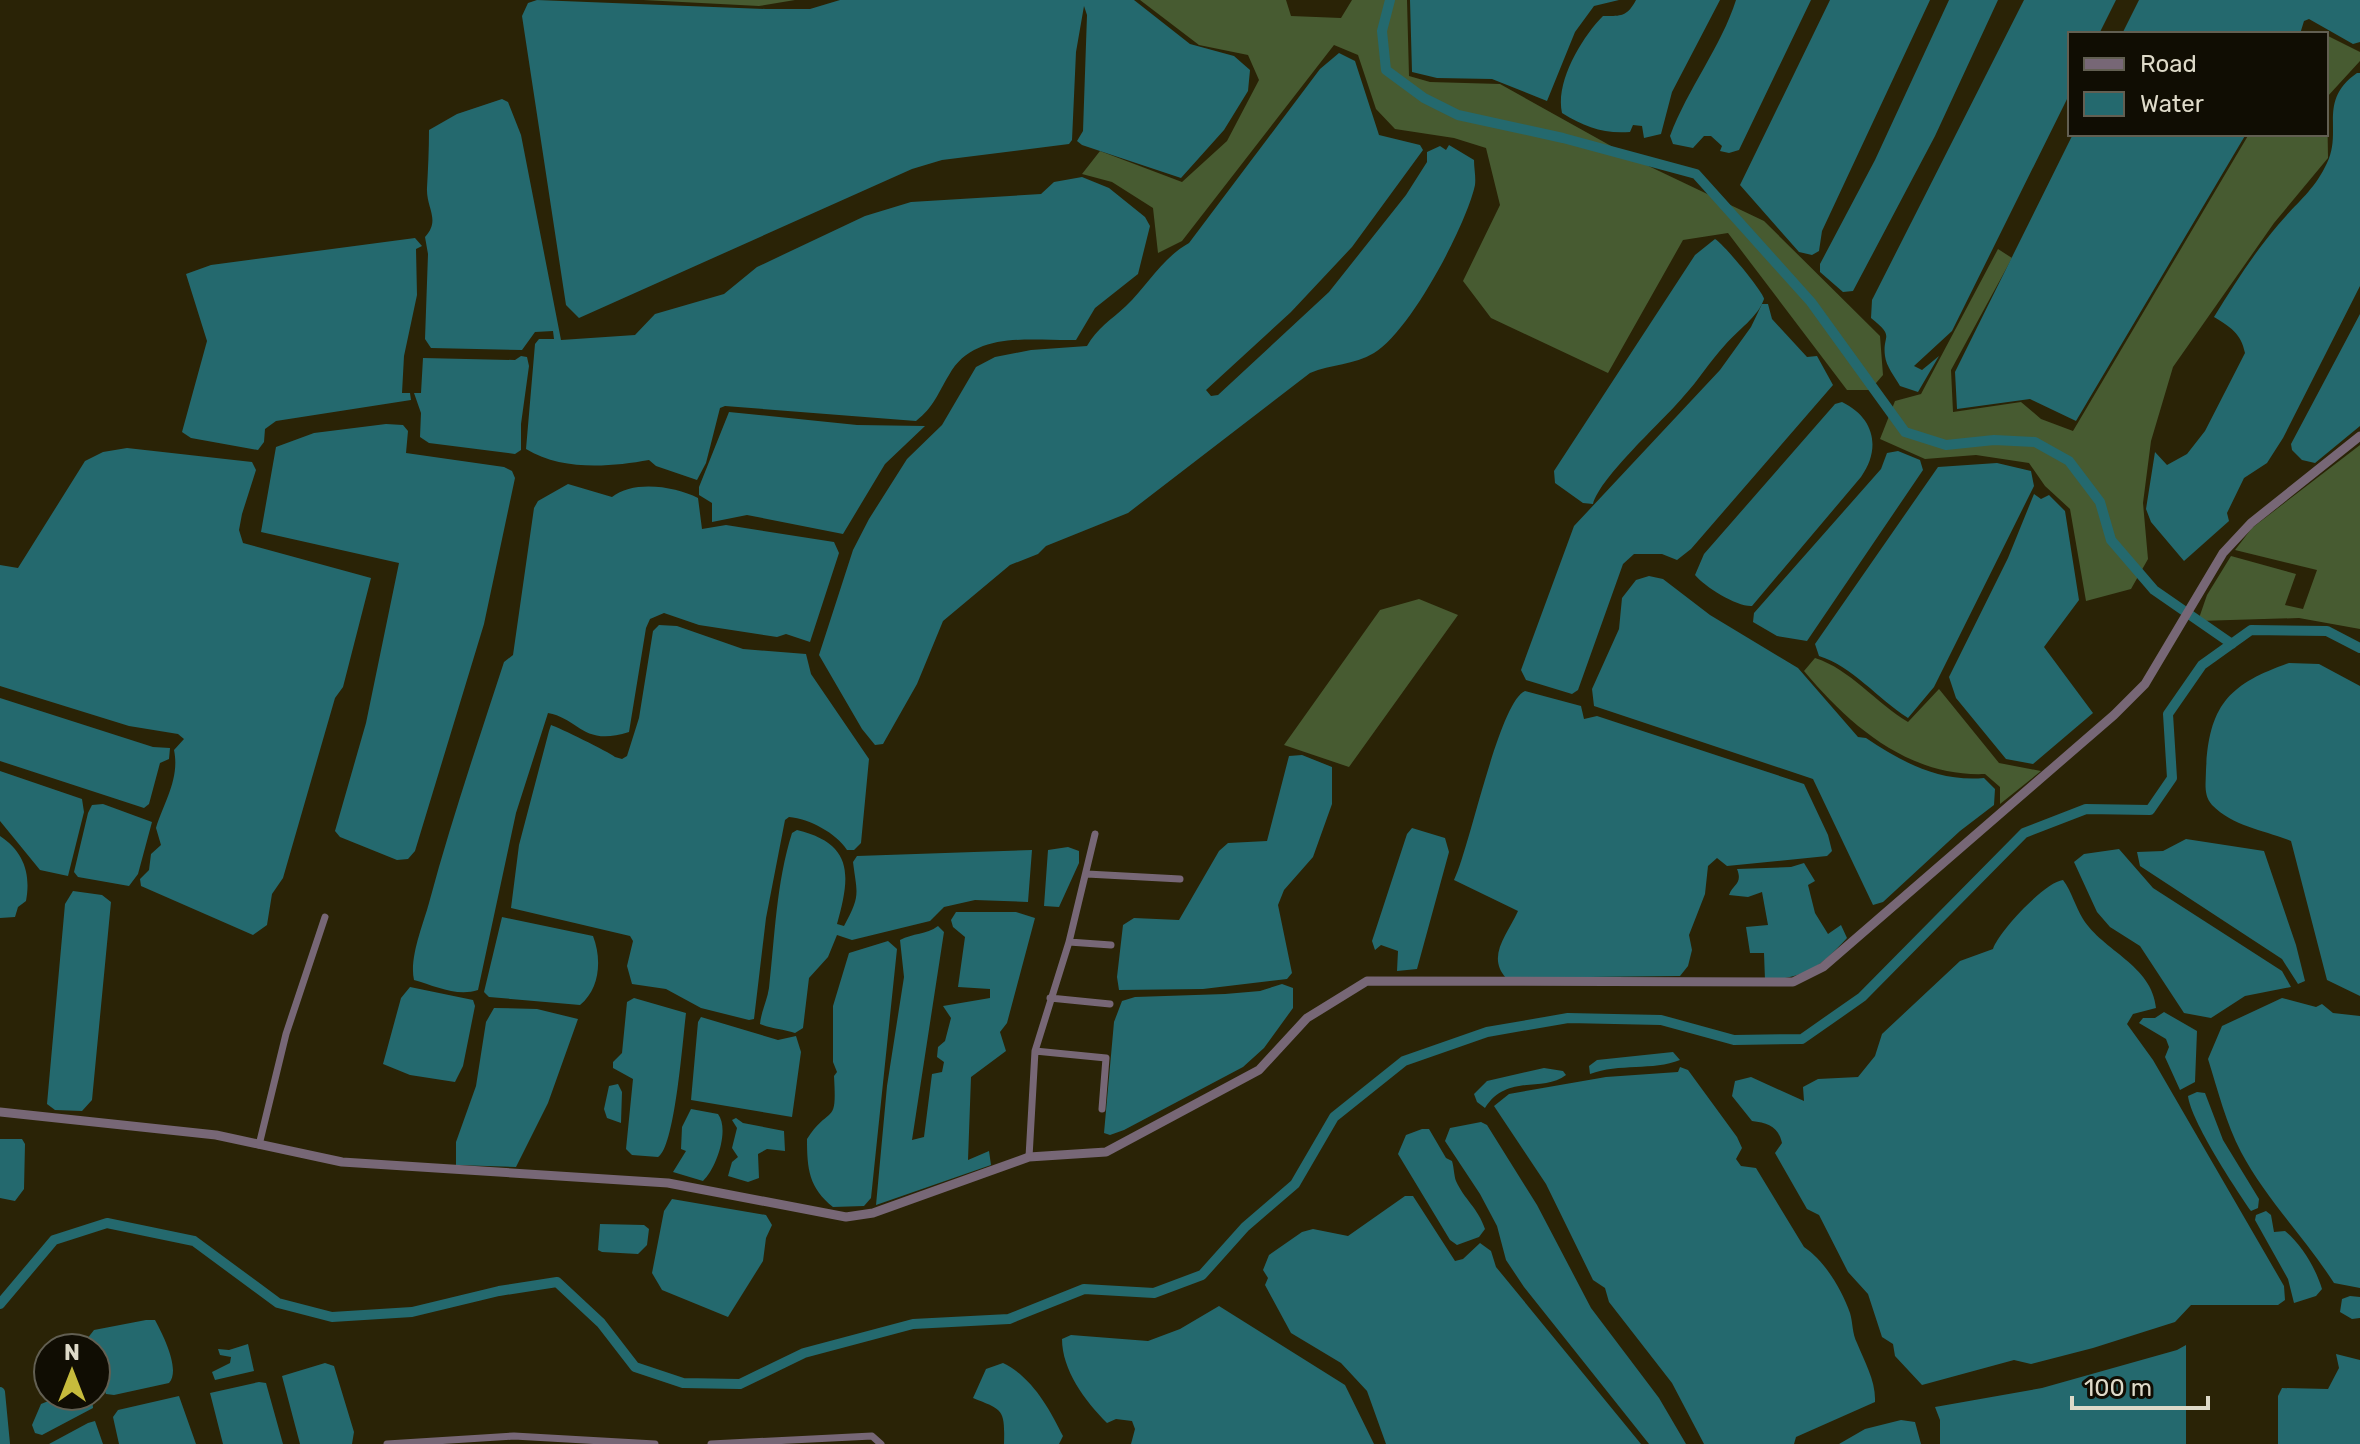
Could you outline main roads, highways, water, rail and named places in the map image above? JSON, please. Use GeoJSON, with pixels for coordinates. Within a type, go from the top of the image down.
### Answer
{"type":"FeatureCollection","features":[{"type":"Feature","properties":{"kind":"water"},"geometry":{"type":"Polygon","coordinates":[[[537,0],[810,9],[840,0],[1134,0],[1190,44],[1234,56],[1250,70],[1248,91],[1224,130],[1181,178],[1082,145],[1077,141],[1083,131],[1087,15],[1084,6],[1076,52],[1072,140],[1069,144],[942,160],[912,169],[579,318],[566,305],[522,16],[528,3],[537,0]]]}},
{"type":"Feature","properties":{"kind":"water"},"geometry":{"type":"Polygon","coordinates":[[[1410,0],[1619,0],[1594,6],[1575,32],[1547,101],[1492,79],[1437,78],[1412,72],[1410,0]]]}},
{"type":"Feature","properties":{"kind":"water"},"geometry":{"type":"Polygon","coordinates":[[[1636,0],[1720,0],[1672,92],[1661,134],[1644,138],[1642,126],[1633,125],[1630,132],[1611,132],[1579,122],[1562,113],[1561,101],[1566,74],[1587,36],[1603,16],[1623,14],[1630,10],[1636,0]]]}},
{"type":"Feature","properties":{"kind":"water"},"geometry":{"type":"Polygon","coordinates":[[[1736,0],[1811,0],[1739,150],[1729,153],[1720,151],[1722,146],[1711,136],[1704,136],[1693,148],[1673,144],[1670,136],[1677,118],[1722,34],[1736,0]]]}},
{"type":"Feature","properties":{"kind":"water"},"geometry":{"type":"Polygon","coordinates":[[[1830,0],[1930,0],[1822,231],[1819,251],[1812,255],[1799,252],[1740,185],[1830,0]]]}},
{"type":"Feature","properties":{"kind":"water"},"geometry":{"type":"Polygon","coordinates":[[[1949,0],[1998,0],[1935,136],[1853,291],[1843,292],[1820,272],[1820,264],[1875,160],[1949,0]]]}},
{"type":"Feature","properties":{"kind":"water"},"geometry":{"type":"Polygon","coordinates":[[[2024,0],[2116,0],[2100,32],[2068,32],[2068,97],[1952,331],[1914,366],[1922,370],[1939,356],[1918,392],[1900,386],[1889,368],[1885,356],[1886,333],[1871,318],[1872,300],[2024,0]]]}},
{"type":"Feature","properties":{"kind":"water"},"geometry":{"type":"Polygon","coordinates":[[[2139,0],[2360,0],[2360,42],[2353,44],[2309,19],[2304,21],[2301,32],[2123,32],[2139,0]]]}},
{"type":"Feature","properties":{"kind":"water"},"geometry":{"type":"Polygon","coordinates":[[[1339,53],[1355,61],[1379,135],[1420,145],[1423,150],[1352,247],[1291,312],[1206,390],[1211,396],[1218,395],[1329,292],[1406,195],[1427,162],[1427,152],[1440,146],[1446,150],[1449,145],[1474,160],[1475,185],[1449,251],[1404,324],[1374,353],[1310,373],[1128,513],[1046,546],[1038,554],[1010,565],[943,621],[917,684],[883,744],[875,745],[862,729],[819,655],[853,550],[907,459],[942,425],[976,367],[995,357],[1031,350],[1087,346],[1163,264],[1189,243],[1320,69],[1339,53]]]}},
{"type":"Feature","properties":{"kind":"water"},"geometry":{"type":"Polygon","coordinates":[[[2360,73],[2360,286],[2283,438],[2267,463],[2244,478],[2227,513],[2229,521],[2184,561],[2151,522],[2146,509],[2155,452],[2167,465],[2187,454],[2205,431],[2245,353],[2238,335],[2214,317],[2261,247],[2322,173],[2331,151],[2334,105],[2345,84],[2360,73]]]}},
{"type":"Feature","properties":{"kind":"water"},"geometry":{"type":"Polygon","coordinates":[[[502,99],[508,102],[521,135],[561,340],[635,335],[655,314],[724,294],[757,267],[865,216],[911,202],[1041,194],[1054,182],[1082,177],[1109,188],[1145,217],[1150,226],[1138,274],[1095,308],[1076,340],[1005,341],[973,351],[960,361],[931,405],[916,421],[725,406],[720,408],[706,463],[697,480],[656,466],[649,460],[602,465],[570,464],[526,449],[535,344],[539,339],[554,339],[553,331],[535,332],[522,350],[431,348],[425,339],[428,254],[425,237],[432,225],[427,195],[429,130],[457,114],[502,99]]]}},
{"type":"Feature","properties":{"kind":"water"},"geometry":{"type":"Polygon","coordinates":[[[2072,136],[2245,136],[2076,421],[2030,399],[1957,409],[1955,372],[2072,136]]]}},
{"type":"Feature","properties":{"kind":"water"},"geometry":{"type":"Polygon","coordinates":[[[415,238],[422,246],[416,249],[417,295],[404,356],[402,393],[410,393],[411,400],[276,421],[265,429],[264,442],[258,450],[191,438],[182,432],[207,341],[186,274],[211,265],[415,238]]]}},
{"type":"Feature","properties":{"kind":"water"},"geometry":{"type":"Polygon","coordinates":[[[1715,239],[1758,288],[1764,299],[1761,306],[1683,397],[1619,464],[1593,504],[1583,503],[1555,483],[1554,471],[1695,255],[1715,239]]]}},
{"type":"Feature","properties":{"kind":"water"},"geometry":{"type":"Polygon","coordinates":[[[1762,304],[1768,304],[1772,319],[1807,357],[1817,356],[1833,385],[1691,549],[1677,560],[1662,554],[1634,554],[1623,564],[1578,690],[1572,694],[1526,680],[1521,670],[1574,526],[1720,370],[1751,327],[1762,304]]]}},
{"type":"Feature","properties":{"kind":"water"},"geometry":{"type":"Polygon","coordinates":[[[2360,314],[2360,426],[2315,463],[2302,460],[2292,450],[2291,444],[2360,314]]]}},
{"type":"Feature","properties":{"kind":"water"},"geometry":{"type":"Polygon","coordinates":[[[521,356],[527,357],[529,366],[521,424],[521,450],[515,454],[429,443],[420,437],[421,413],[414,393],[421,393],[423,358],[515,360],[521,356]]]}},
{"type":"Feature","properties":{"kind":"water"},"geometry":{"type":"Polygon","coordinates":[[[1842,402],[1862,417],[1871,435],[1871,456],[1861,477],[1752,606],[1730,600],[1706,585],[1695,575],[1704,554],[1835,404],[1842,402]]]}},
{"type":"Feature","properties":{"kind":"water"},"geometry":{"type":"Polygon","coordinates":[[[729,412],[857,425],[925,426],[885,464],[843,534],[747,515],[712,522],[712,503],[699,495],[699,487],[729,412]]]}},
{"type":"Feature","properties":{"kind":"water"},"geometry":{"type":"Polygon","coordinates":[[[386,424],[403,425],[408,431],[406,453],[504,467],[512,471],[515,478],[484,624],[415,851],[408,859],[397,860],[340,837],[335,831],[366,723],[399,563],[261,532],[276,447],[314,433],[386,424]]]}},
{"type":"Feature","properties":{"kind":"water"},"geometry":{"type":"Polygon","coordinates":[[[127,448],[252,462],[256,470],[239,530],[243,543],[371,578],[343,687],[335,698],[283,878],[272,894],[267,925],[253,935],[141,886],[140,879],[149,870],[151,854],[161,845],[156,828],[173,781],[174,750],[184,739],[178,734],[129,726],[0,686],[0,565],[18,568],[85,461],[103,452],[127,448]]]}},
{"type":"Feature","properties":{"kind":"water"},"geometry":{"type":"Polygon","coordinates":[[[1898,451],[1920,460],[1923,470],[1807,641],[1777,636],[1753,622],[1754,613],[1881,469],[1887,453],[1898,451]]]}},
{"type":"Feature","properties":{"kind":"water"},"geometry":{"type":"Polygon","coordinates":[[[1997,463],[2031,471],[2034,486],[1934,687],[1908,718],[1843,667],[1819,656],[1815,644],[1938,467],[1997,463]]]}},
{"type":"Feature","properties":{"kind":"water"},"geometry":{"type":"Polygon","coordinates":[[[568,484],[612,497],[631,488],[678,490],[698,498],[702,529],[726,525],[834,542],[839,553],[810,642],[786,634],[777,637],[699,625],[664,613],[650,619],[646,628],[629,732],[614,736],[592,734],[548,713],[516,813],[478,990],[446,990],[414,980],[413,962],[417,942],[504,662],[513,655],[534,508],[538,501],[568,484]]]}},
{"type":"Feature","properties":{"kind":"water"},"geometry":{"type":"Polygon","coordinates":[[[2034,494],[2041,499],[2049,495],[2065,511],[2079,600],[2044,647],[2093,713],[2033,764],[2006,759],[1956,698],[1949,677],[2008,558],[2034,494]]]}},
{"type":"Feature","properties":{"kind":"water"},"geometry":{"type":"Polygon","coordinates":[[[1649,576],[1663,579],[1710,615],[1798,668],[1858,737],[1866,738],[1907,762],[1936,773],[1951,777],[1984,778],[1995,789],[1994,805],[1960,831],[1883,902],[1873,905],[1813,779],[1594,706],[1592,689],[1619,629],[1622,598],[1636,580],[1649,576]]]}},
{"type":"Feature","properties":{"kind":"water"},"geometry":{"type":"Polygon","coordinates":[[[659,625],[677,626],[743,649],[806,654],[811,674],[869,759],[861,843],[854,850],[847,850],[836,838],[814,824],[797,818],[785,820],[766,918],[754,1019],[701,1008],[666,989],[632,984],[627,966],[633,941],[630,936],[511,908],[519,845],[551,725],[615,757],[622,759],[627,756],[639,718],[653,631],[659,625]]]}},
{"type":"Feature","properties":{"kind":"water"},"geometry":{"type":"Polygon","coordinates":[[[2289,663],[2319,664],[2360,686],[2360,996],[2327,980],[2291,841],[2230,818],[2212,805],[2206,793],[2212,728],[2226,700],[2252,679],[2289,663]]]}},
{"type":"Feature","properties":{"kind":"water"},"geometry":{"type":"Polygon","coordinates":[[[1525,691],[1581,706],[1584,719],[1597,716],[1804,784],[1828,835],[1832,851],[1827,856],[1727,866],[1717,858],[1708,866],[1705,894],[1689,935],[1692,950],[1688,966],[1680,976],[1506,978],[1500,970],[1498,953],[1518,911],[1454,880],[1495,747],[1515,701],[1525,691]]]}},
{"type":"Feature","properties":{"kind":"water"},"geometry":{"type":"Polygon","coordinates":[[[0,698],[153,747],[170,748],[169,759],[160,763],[149,804],[144,808],[0,761],[0,698]]]}},
{"type":"Feature","properties":{"kind":"water"},"geometry":{"type":"Polygon","coordinates":[[[1302,755],[1332,767],[1332,804],[1313,857],[1284,890],[1278,905],[1292,973],[1287,979],[1203,989],[1119,990],[1117,977],[1123,925],[1134,918],[1179,920],[1219,851],[1228,843],[1267,841],[1289,756],[1302,755]]]}},
{"type":"Feature","properties":{"kind":"water"},"geometry":{"type":"Polygon","coordinates":[[[0,771],[82,799],[84,812],[68,876],[40,870],[0,821],[0,771]]]}},
{"type":"Feature","properties":{"kind":"water"},"geometry":{"type":"Polygon","coordinates":[[[103,804],[152,822],[138,874],[129,886],[78,877],[74,872],[88,813],[92,805],[103,804]]]}},
{"type":"Feature","properties":{"kind":"water"},"geometry":{"type":"Polygon","coordinates":[[[1412,828],[1445,838],[1449,852],[1417,969],[1397,971],[1398,951],[1381,945],[1375,950],[1372,941],[1407,834],[1412,828]]]}},
{"type":"Feature","properties":{"kind":"water"},"geometry":{"type":"Polygon","coordinates":[[[797,830],[830,844],[844,865],[844,891],[837,924],[844,926],[855,901],[853,862],[857,856],[1032,850],[1028,902],[975,900],[944,907],[930,921],[852,940],[837,935],[828,957],[809,978],[803,1028],[795,1033],[764,1026],[760,1024],[769,988],[779,891],[792,833],[797,830]]]}},
{"type":"Feature","properties":{"kind":"water"},"geometry":{"type":"Polygon","coordinates":[[[0,836],[20,856],[26,873],[26,901],[18,907],[15,917],[0,918],[0,836]]]}},
{"type":"Feature","properties":{"kind":"water"},"geometry":{"type":"Polygon","coordinates":[[[2186,839],[2264,851],[2305,981],[2298,984],[2282,959],[2140,866],[2137,852],[2163,851],[2186,839]]]}},
{"type":"Feature","properties":{"kind":"water"},"geometry":{"type":"Polygon","coordinates":[[[1068,847],[1079,851],[1079,863],[1059,907],[1044,906],[1048,850],[1068,847]]]}},
{"type":"Feature","properties":{"kind":"water"},"geometry":{"type":"Polygon","coordinates":[[[2119,849],[2153,888],[2282,971],[2291,987],[2245,996],[2211,1018],[2184,1013],[2140,946],[2110,927],[2097,912],[2074,862],[2084,854],[2119,849]]]}},
{"type":"Feature","properties":{"kind":"water"},"geometry":{"type":"Polygon","coordinates":[[[1804,863],[1815,881],[1808,885],[1815,913],[1828,934],[1841,925],[1847,938],[1829,957],[1811,969],[1791,977],[1765,980],[1764,953],[1750,953],[1746,927],[1768,925],[1762,892],[1748,897],[1729,895],[1738,881],[1737,869],[1791,867],[1804,863]]]}},
{"type":"Feature","properties":{"kind":"water"},"geometry":{"type":"Polygon","coordinates":[[[2063,880],[2083,919],[2136,969],[2153,993],[2156,1008],[2133,1014],[2127,1024],[2153,1060],[2284,1286],[2285,1300],[2278,1305],[2191,1305],[2175,1322],[2093,1348],[2031,1364],[2014,1360],[1922,1385],[1895,1356],[1893,1344],[1882,1337],[1868,1294],[1848,1272],[1819,1215],[1807,1209],[1775,1153],[1782,1143],[1778,1133],[1767,1124],[1752,1121],[1732,1096],[1735,1081],[1751,1077],[1804,1101],[1803,1087],[1818,1079],[1858,1077],[1875,1056],[1882,1034],[1960,961],[1993,949],[2024,908],[2045,889],[2063,880]]]}},
{"type":"Feature","properties":{"kind":"water"},"geometry":{"type":"Polygon","coordinates":[[[73,891],[102,895],[111,902],[92,1100],[82,1111],[55,1110],[47,1104],[65,904],[73,891]]]}},
{"type":"Feature","properties":{"kind":"water"},"geometry":{"type":"Polygon","coordinates":[[[956,912],[1016,912],[1035,918],[1007,1023],[1000,1032],[1006,1051],[971,1077],[968,1160],[989,1151],[991,1165],[876,1205],[887,1086],[904,977],[900,940],[938,926],[944,932],[912,1140],[924,1137],[932,1074],[942,1072],[944,1062],[937,1057],[938,1047],[945,1041],[951,1018],[943,1006],[990,998],[990,989],[958,987],[965,937],[953,927],[951,920],[956,912]]]}},
{"type":"Feature","properties":{"kind":"water"},"geometry":{"type":"Polygon","coordinates":[[[502,917],[593,936],[598,954],[597,973],[592,991],[580,1005],[489,997],[484,992],[502,917]]]}},
{"type":"Feature","properties":{"kind":"water"},"geometry":{"type":"Polygon","coordinates":[[[888,941],[897,949],[871,1198],[864,1206],[833,1207],[814,1185],[807,1139],[833,1109],[834,1076],[837,1072],[833,1062],[833,1006],[849,953],[888,941]]]}},
{"type":"Feature","properties":{"kind":"water"},"geometry":{"type":"Polygon","coordinates":[[[1282,984],[1293,988],[1293,1008],[1264,1048],[1243,1067],[1124,1130],[1110,1135],[1104,1133],[1114,1022],[1122,1001],[1135,997],[1260,991],[1282,984]]]}},
{"type":"Feature","properties":{"kind":"water"},"geometry":{"type":"Polygon","coordinates":[[[410,987],[473,1000],[475,1006],[463,1066],[455,1082],[410,1075],[383,1064],[401,998],[410,987]]]}},
{"type":"Feature","properties":{"kind":"water"},"geometry":{"type":"Polygon","coordinates":[[[634,998],[686,1013],[674,1114],[664,1149],[658,1157],[632,1155],[626,1149],[633,1079],[613,1068],[613,1062],[622,1053],[627,1002],[634,998]]]}},
{"type":"Feature","properties":{"kind":"water"},"geometry":{"type":"Polygon","coordinates":[[[2282,998],[2316,1007],[2322,1004],[2333,1013],[2360,1016],[2360,1288],[2334,1283],[2262,1186],[2236,1141],[2208,1059],[2222,1026],[2282,998]]]}},
{"type":"Feature","properties":{"kind":"water"},"geometry":{"type":"Polygon","coordinates":[[[494,1008],[537,1009],[578,1019],[548,1103],[516,1167],[456,1165],[456,1142],[476,1086],[486,1022],[494,1008]]]}},
{"type":"Feature","properties":{"kind":"water"},"geometry":{"type":"Polygon","coordinates":[[[2164,1012],[2197,1031],[2195,1082],[2180,1090],[2165,1057],[2169,1047],[2166,1039],[2139,1023],[2143,1018],[2155,1018],[2164,1012]]]}},
{"type":"Feature","properties":{"kind":"water"},"geometry":{"type":"Polygon","coordinates":[[[701,1017],[778,1040],[796,1036],[801,1052],[792,1117],[691,1100],[701,1017]]]}},
{"type":"Feature","properties":{"kind":"water"},"geometry":{"type":"Polygon","coordinates":[[[1673,1052],[1680,1060],[1590,1074],[1589,1066],[1597,1060],[1673,1052]]]}},
{"type":"Feature","properties":{"kind":"water"},"geometry":{"type":"Polygon","coordinates":[[[1680,1067],[1688,1070],[1737,1137],[1742,1148],[1736,1159],[1741,1166],[1756,1168],[1804,1247],[1826,1268],[1850,1313],[1855,1339],[1872,1379],[1875,1402],[1796,1437],[1794,1444],[1704,1444],[1672,1383],[1609,1302],[1605,1288],[1593,1280],[1546,1184],[1494,1106],[1509,1094],[1606,1077],[1678,1072],[1680,1067]]]}},
{"type":"Feature","properties":{"kind":"water"},"geometry":{"type":"Polygon","coordinates":[[[1544,1068],[1563,1071],[1566,1075],[1547,1083],[1504,1091],[1485,1108],[1477,1102],[1474,1094],[1487,1081],[1544,1068]]]}},
{"type":"Feature","properties":{"kind":"water"},"geometry":{"type":"Polygon","coordinates":[[[618,1084],[622,1092],[621,1123],[607,1118],[604,1109],[609,1086],[618,1084]]]}},
{"type":"Feature","properties":{"kind":"water"},"geometry":{"type":"Polygon","coordinates":[[[2205,1093],[2223,1140],[2259,1199],[2258,1208],[2251,1211],[2205,1137],[2188,1096],[2205,1093]]]}},
{"type":"Feature","properties":{"kind":"water"},"geometry":{"type":"Polygon","coordinates":[[[691,1109],[718,1114],[723,1130],[713,1168],[703,1181],[673,1172],[686,1151],[681,1149],[682,1127],[691,1109]]]}},
{"type":"Feature","properties":{"kind":"water"},"geometry":{"type":"Polygon","coordinates":[[[736,1118],[743,1123],[784,1131],[785,1151],[767,1149],[758,1154],[759,1178],[748,1182],[728,1176],[732,1162],[738,1157],[732,1148],[737,1128],[732,1120],[736,1118]]]}},
{"type":"Feature","properties":{"kind":"water"},"geometry":{"type":"Polygon","coordinates":[[[1481,1122],[1487,1125],[1537,1205],[1591,1308],[1659,1398],[1686,1444],[1649,1444],[1506,1260],[1497,1226],[1445,1141],[1450,1128],[1481,1122]]]}},
{"type":"Feature","properties":{"kind":"water"},"geometry":{"type":"Polygon","coordinates":[[[1429,1129],[1446,1158],[1452,1161],[1456,1181],[1485,1229],[1479,1237],[1457,1245],[1450,1240],[1398,1154],[1406,1135],[1429,1129]]]}},
{"type":"Feature","properties":{"kind":"water"},"geometry":{"type":"Polygon","coordinates":[[[0,1139],[22,1139],[25,1144],[24,1189],[15,1201],[0,1198],[0,1139]]]}},
{"type":"Feature","properties":{"kind":"water"},"geometry":{"type":"Polygon","coordinates":[[[1405,1196],[1413,1196],[1455,1261],[1463,1259],[1480,1243],[1491,1251],[1496,1267],[1641,1444],[1386,1444],[1367,1391],[1341,1363],[1291,1333],[1265,1285],[1268,1278],[1263,1270],[1269,1255],[1302,1232],[1313,1229],[1348,1236],[1405,1196]]]}},
{"type":"Feature","properties":{"kind":"water"},"geometry":{"type":"Polygon","coordinates":[[[672,1199],[766,1215],[772,1225],[766,1238],[763,1261],[728,1317],[662,1290],[652,1273],[664,1211],[672,1199]]]}},
{"type":"Feature","properties":{"kind":"water"},"geometry":{"type":"Polygon","coordinates":[[[2266,1211],[2271,1215],[2274,1232],[2285,1231],[2308,1258],[2322,1289],[2316,1296],[2294,1303],[2288,1279],[2255,1220],[2256,1215],[2266,1211]]]}},
{"type":"Feature","properties":{"kind":"water"},"geometry":{"type":"Polygon","coordinates":[[[600,1224],[644,1225],[649,1229],[647,1245],[638,1254],[602,1252],[598,1250],[600,1224]]]}},
{"type":"Feature","properties":{"kind":"water"},"geometry":{"type":"Polygon","coordinates":[[[2360,1297],[2360,1318],[2352,1319],[2340,1312],[2342,1299],[2360,1297]]]}},
{"type":"Feature","properties":{"kind":"water"},"geometry":{"type":"Polygon","coordinates":[[[1219,1306],[1345,1385],[1374,1444],[1131,1444],[1135,1429],[1132,1421],[1116,1419],[1107,1423],[1083,1395],[1070,1373],[1062,1339],[1071,1335],[1148,1341],[1180,1329],[1219,1306]]]}},
{"type":"Feature","properties":{"kind":"water"},"geometry":{"type":"Polygon","coordinates":[[[155,1320],[172,1361],[169,1383],[112,1395],[112,1332],[92,1332],[155,1320]]]}},
{"type":"Feature","properties":{"kind":"water"},"geometry":{"type":"Polygon","coordinates":[[[248,1344],[254,1371],[215,1380],[212,1372],[230,1363],[231,1357],[220,1355],[218,1349],[229,1350],[248,1344]]]}},
{"type":"Feature","properties":{"kind":"water"},"geometry":{"type":"Polygon","coordinates":[[[2186,1345],[2186,1444],[1940,1444],[1940,1420],[1935,1407],[2042,1388],[2186,1345]]]}},
{"type":"Feature","properties":{"kind":"water"},"geometry":{"type":"Polygon","coordinates":[[[2336,1354],[2360,1360],[2360,1444],[2278,1444],[2278,1396],[2282,1388],[2328,1389],[2339,1368],[2336,1354]]]}},
{"type":"Feature","properties":{"kind":"water"},"geometry":{"type":"Polygon","coordinates":[[[325,1363],[334,1366],[354,1432],[352,1444],[300,1444],[282,1376],[325,1363]]]}},
{"type":"Feature","properties":{"kind":"water"},"geometry":{"type":"Polygon","coordinates":[[[1003,1363],[1023,1376],[1039,1394],[1063,1436],[1059,1444],[1004,1444],[1004,1424],[1000,1412],[973,1398],[986,1369],[1003,1363]]]}},
{"type":"Feature","properties":{"kind":"water"},"geometry":{"type":"Polygon","coordinates":[[[266,1383],[283,1444],[223,1444],[210,1393],[266,1383]]]}},
{"type":"Feature","properties":{"kind":"water"},"geometry":{"type":"Polygon","coordinates":[[[179,1396],[196,1444],[119,1444],[113,1417],[118,1410],[179,1396]]]}},
{"type":"Feature","properties":{"kind":"water"},"geometry":{"type":"Polygon","coordinates":[[[38,1412],[85,1412],[42,1435],[35,1433],[32,1425],[38,1412]]]}},
{"type":"Feature","properties":{"kind":"water"},"geometry":{"type":"Polygon","coordinates":[[[1901,1420],[1915,1422],[1921,1444],[1839,1444],[1865,1429],[1901,1420]]]}},
{"type":"Feature","properties":{"kind":"water"},"geometry":{"type":"Polygon","coordinates":[[[95,1421],[103,1444],[49,1444],[88,1423],[95,1421]]]}},
{"type":"Feature","properties":{"kind":"waterway"},"geometry":{"type":"LineString","coordinates":[[1390,0],[1382,31],[1386,70],[1424,98],[1458,115],[1563,138],[1696,174],[1811,302],[1905,432],[1946,445],[1994,440],[2035,442],[2069,461],[2100,502],[2111,540],[2154,590],[2232,644]]}},
{"type":"Feature","properties":{"kind":"waterway"},"geometry":{"type":"LineString","coordinates":[[0,1304],[54,1240],[107,1223],[194,1241],[278,1303],[332,1317],[412,1312],[499,1291],[557,1282],[601,1323],[635,1367],[683,1383],[740,1384],[804,1353],[913,1324],[1009,1319],[1084,1289],[1154,1293],[1202,1275],[1245,1227],[1295,1184],[1334,1117],[1404,1061],[1487,1032],[1568,1018],[1661,1020],[1734,1040],[1802,1039],[1862,997],[2024,833],[2086,809],[2150,810],[2172,778],[2168,714],[2202,665],[2251,630],[2327,631],[2360,648]]}},
{"type":"Feature","properties":{"kind":"waterway"},"geometry":{"type":"LineString","coordinates":[[0,1392],[5,1444]]}}]}
